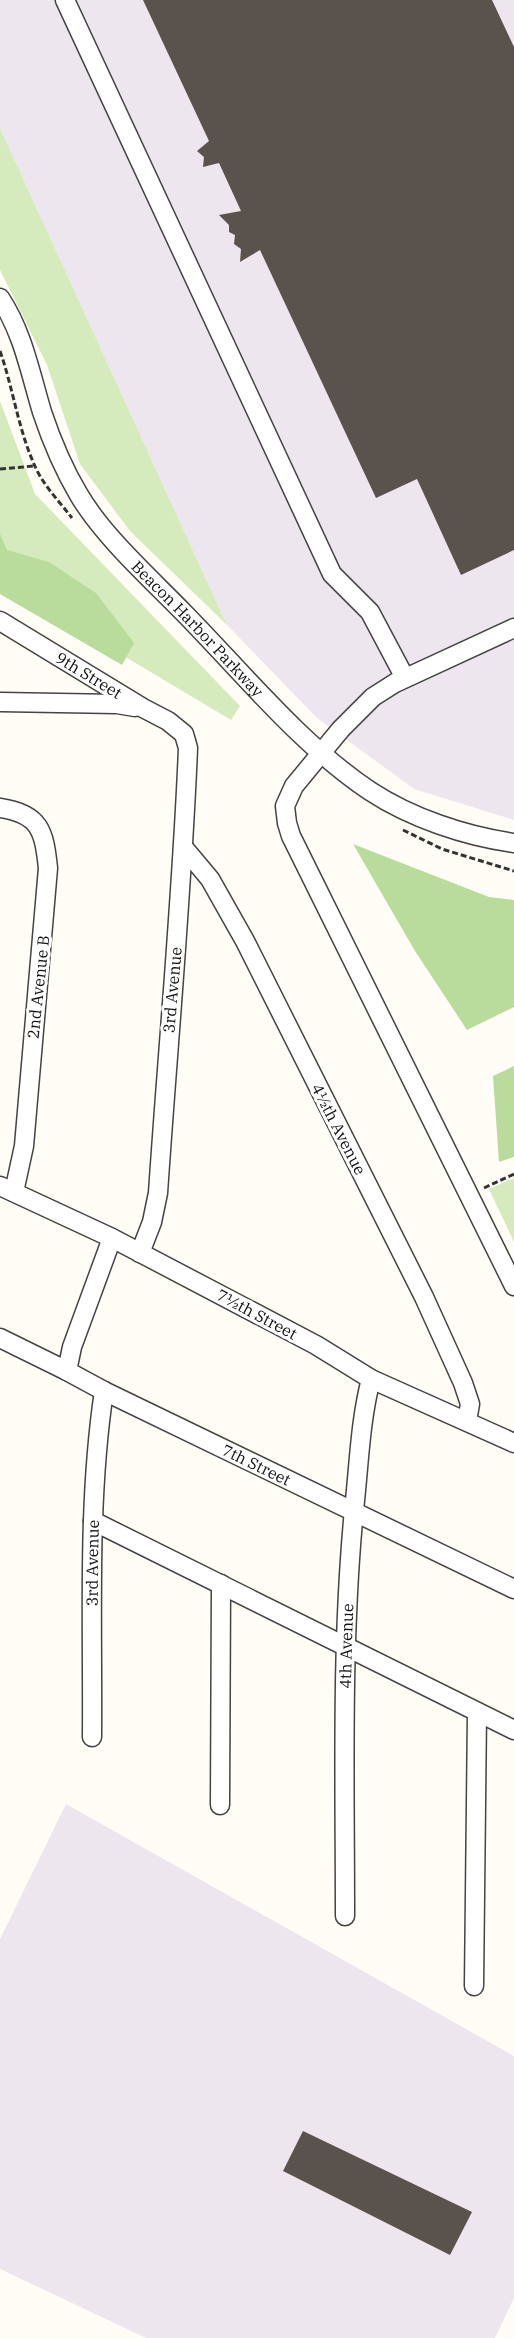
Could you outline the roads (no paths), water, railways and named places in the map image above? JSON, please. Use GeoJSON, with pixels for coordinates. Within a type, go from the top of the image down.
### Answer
{"type":"FeatureCollection","features":[{"type":"Feature","properties":{"kind":"street"},"geometry":{"type":"LineString","coordinates":[[65,0],[332,574],[370,612],[405,678]]}},
{"type":"Feature","properties":{"kind":"street","name":"Beacon Harbor Parkway"},"geometry":{"type":"LineString","coordinates":[[0,298],[26,352],[43,414],[62,459],[84,502],[112,538],[321,754],[371,791],[400,807],[457,829],[514,843]]}},
{"type":"Feature","properties":{"kind":"street","name":"9th Street"},"geometry":{"type":"LineString","coordinates":[[0,621],[177,727]]}},
{"type":"Feature","properties":{"kind":"street"},"geometry":{"type":"LineString","coordinates":[[514,628],[405,678],[373,697],[294,786],[285,806],[287,823],[514,1286]]}},
{"type":"Feature","properties":{"kind":"street"},"geometry":{"type":"LineString","coordinates":[[0,702],[117,704],[143,708]]}},
{"type":"Feature","properties":{"kind":"street","name":"3rd Avenue"},"geometry":{"type":"LineString","coordinates":[[140,1253],[152,1222],[158,1193],[184,848],[188,748],[184,734],[177,727]]}},
{"type":"Feature","properties":{"kind":"street","name":"2nd Avenue B"},"geometry":{"type":"LineString","coordinates":[[0,808],[21,813],[35,821],[41,828],[48,868],[24,1146],[7,1189]]}},
{"type":"Feature","properties":{"kind":"street","name":"4½th Avenue"},"geometry":{"type":"LineString","coordinates":[[184,848],[210,879],[245,941],[424,1297],[463,1383],[470,1404],[467,1421]]}},
{"type":"Feature","properties":{"kind":"street","name":"7½th Street"},"geometry":{"type":"LineString","coordinates":[[7,1189],[112,1238],[316,1345],[371,1379],[514,1443]]}},
{"type":"Feature","properties":{"kind":"street"},"geometry":{"type":"LineString","coordinates":[[67,1371],[72,1347],[112,1238]]}},
{"type":"Feature","properties":{"kind":"street","name":"7th Street"},"geometry":{"type":"LineString","coordinates":[[0,1338],[104,1391],[514,1589]]}},
{"type":"Feature","properties":{"kind":"street","name":"4th Avenue"},"geometry":{"type":"LineString","coordinates":[[345,1916],[345,1646],[364,1404],[371,1379]]}},
{"type":"Feature","properties":{"kind":"street","name":"3rd Avenue"},"geometry":{"type":"LineString","coordinates":[[92,1737],[93,1521],[98,1428],[104,1391]]}},
{"type":"Feature","properties":{"kind":"street"},"geometry":{"type":"LineString","coordinates":[[93,1521],[514,1730]]}},
{"type":"Feature","properties":{"kind":"street"},"geometry":{"type":"LineString","coordinates":[[220,1805],[221,1584]]}},
{"type":"Feature","properties":{"kind":"street"},"geometry":{"type":"LineString","coordinates":[[474,1986],[477,1712]]}}]}
